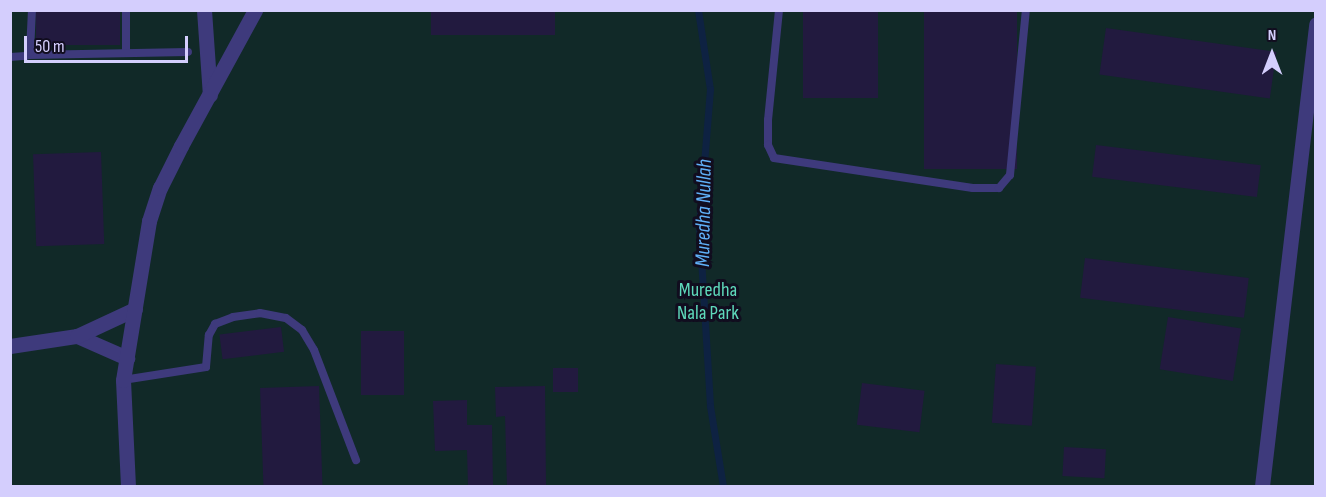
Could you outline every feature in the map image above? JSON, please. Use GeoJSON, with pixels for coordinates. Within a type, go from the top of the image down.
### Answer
{"type":"FeatureCollection","features":[{"type":"Feature","properties":{"kind":"street"},"geometry":{"type":"LineString","coordinates":[[204,10],[210,95]]}},
{"type":"Feature","properties":{"kind":"street"},"geometry":{"type":"LineString","coordinates":[[128,486],[123,380],[149,221],[160,188],[255,10]]}},
{"type":"Feature","properties":{"kind":"street"},"geometry":{"type":"LineString","coordinates":[[1262,486],[1316,24]]}},
{"type":"Feature","properties":{"kind":"street"},"geometry":{"type":"LineString","coordinates":[[10,346],[77,336],[135,309]]}},
{"type":"Feature","properties":{"kind":"street"},"geometry":{"type":"LineString","coordinates":[[77,336],[127,358]]}},
{"type":"Feature","properties":{"kind":"lane"},"geometry":{"type":"LineString","coordinates":[[29,55],[32,48],[32,10]]}},
{"type":"Feature","properties":{"kind":"lane"},"geometry":{"type":"LineString","coordinates":[[126,10],[126,53]]}},
{"type":"Feature","properties":{"kind":"lane"},"geometry":{"type":"LineString","coordinates":[[779,10],[768,129],[768,145],[774,158],[973,188],[999,188],[1010,175],[1026,10]]}},
{"type":"Feature","properties":{"kind":"lane"},"geometry":{"type":"LineString","coordinates":[[10,57],[188,52]]}},
{"type":"Feature","properties":{"kind":"lane"},"geometry":{"type":"LineString","coordinates":[[123,380],[206,367],[208,335],[215,324],[233,317],[260,313],[286,318],[302,330],[314,350],[356,460]]}},
{"type":"Feature","properties":{"kind":"green space","name":"Muredha Nala Park"},"geometry":{"type":"Polygon","coordinates":[[[10,11],[1315,11],[1315,486],[10,486],[10,11]]]}},
{"type":"Feature","properties":{"kind":"building"},"geometry":{"type":"Polygon","coordinates":[[[36,10],[120,10],[120,45],[36,45],[36,10]]]}},
{"type":"Feature","properties":{"kind":"building"},"geometry":{"type":"Polygon","coordinates":[[[431,10],[555,10],[555,35],[431,35],[431,10]]]}},
{"type":"Feature","properties":{"kind":"building"},"geometry":{"type":"Polygon","coordinates":[[[803,10],[878,10],[878,98],[803,98],[803,10]]]}},
{"type":"Feature","properties":{"kind":"building"},"geometry":{"type":"Polygon","coordinates":[[[924,10],[1017,10],[1017,169],[924,169],[924,10]]]}},
{"type":"Feature","properties":{"kind":"building"},"geometry":{"type":"Polygon","coordinates":[[[1106,28],[1276,52],[1270,98],[1099,75],[1106,28]]]}},
{"type":"Feature","properties":{"kind":"building"},"geometry":{"type":"Polygon","coordinates":[[[1096,145],[1261,165],[1257,197],[1092,177],[1096,145]]]}},
{"type":"Feature","properties":{"kind":"building"},"geometry":{"type":"Polygon","coordinates":[[[101,152],[104,244],[36,246],[33,154],[101,152]]]}},
{"type":"Feature","properties":{"kind":"building"},"geometry":{"type":"Polygon","coordinates":[[[1085,258],[1249,278],[1244,318],[1080,298],[1085,258]]]}},
{"type":"Feature","properties":{"kind":"building"},"geometry":{"type":"Polygon","coordinates":[[[1168,317],[1241,329],[1233,381],[1160,369],[1168,317]]]}},
{"type":"Feature","properties":{"kind":"building"},"geometry":{"type":"Polygon","coordinates":[[[281,327],[284,352],[223,359],[219,335],[281,327]]]}},
{"type":"Feature","properties":{"kind":"building"},"geometry":{"type":"Polygon","coordinates":[[[361,331],[404,331],[404,395],[361,395],[361,331]]]}},
{"type":"Feature","properties":{"kind":"building"},"geometry":{"type":"Polygon","coordinates":[[[996,364],[1036,367],[1032,426],[992,423],[996,364]]]}},
{"type":"Feature","properties":{"kind":"building"},"geometry":{"type":"Polygon","coordinates":[[[553,368],[578,368],[578,392],[553,392],[553,368]]]}},
{"type":"Feature","properties":{"kind":"building"},"geometry":{"type":"Polygon","coordinates":[[[862,383],[925,391],[919,432],[857,425],[862,383]]]}},
{"type":"Feature","properties":{"kind":"building"},"geometry":{"type":"Polygon","coordinates":[[[319,386],[322,486],[263,486],[260,388],[319,386]]]}},
{"type":"Feature","properties":{"kind":"building"},"geometry":{"type":"Polygon","coordinates":[[[545,386],[546,486],[507,486],[505,416],[496,417],[495,387],[545,386]]]}},
{"type":"Feature","properties":{"kind":"building"},"geometry":{"type":"Polygon","coordinates":[[[467,400],[467,425],[492,425],[493,486],[468,486],[467,450],[435,451],[433,401],[467,400]]]}},
{"type":"Feature","properties":{"kind":"building"},"geometry":{"type":"Polygon","coordinates":[[[1064,447],[1106,449],[1104,478],[1062,476],[1064,447]]]}},
{"type":"Feature","properties":{"kind":"waterway","name":"Muredha Nullah"},"geometry":{"type":"LineString","coordinates":[[698,10],[710,89],[699,225],[710,406],[723,486]]}}]}
